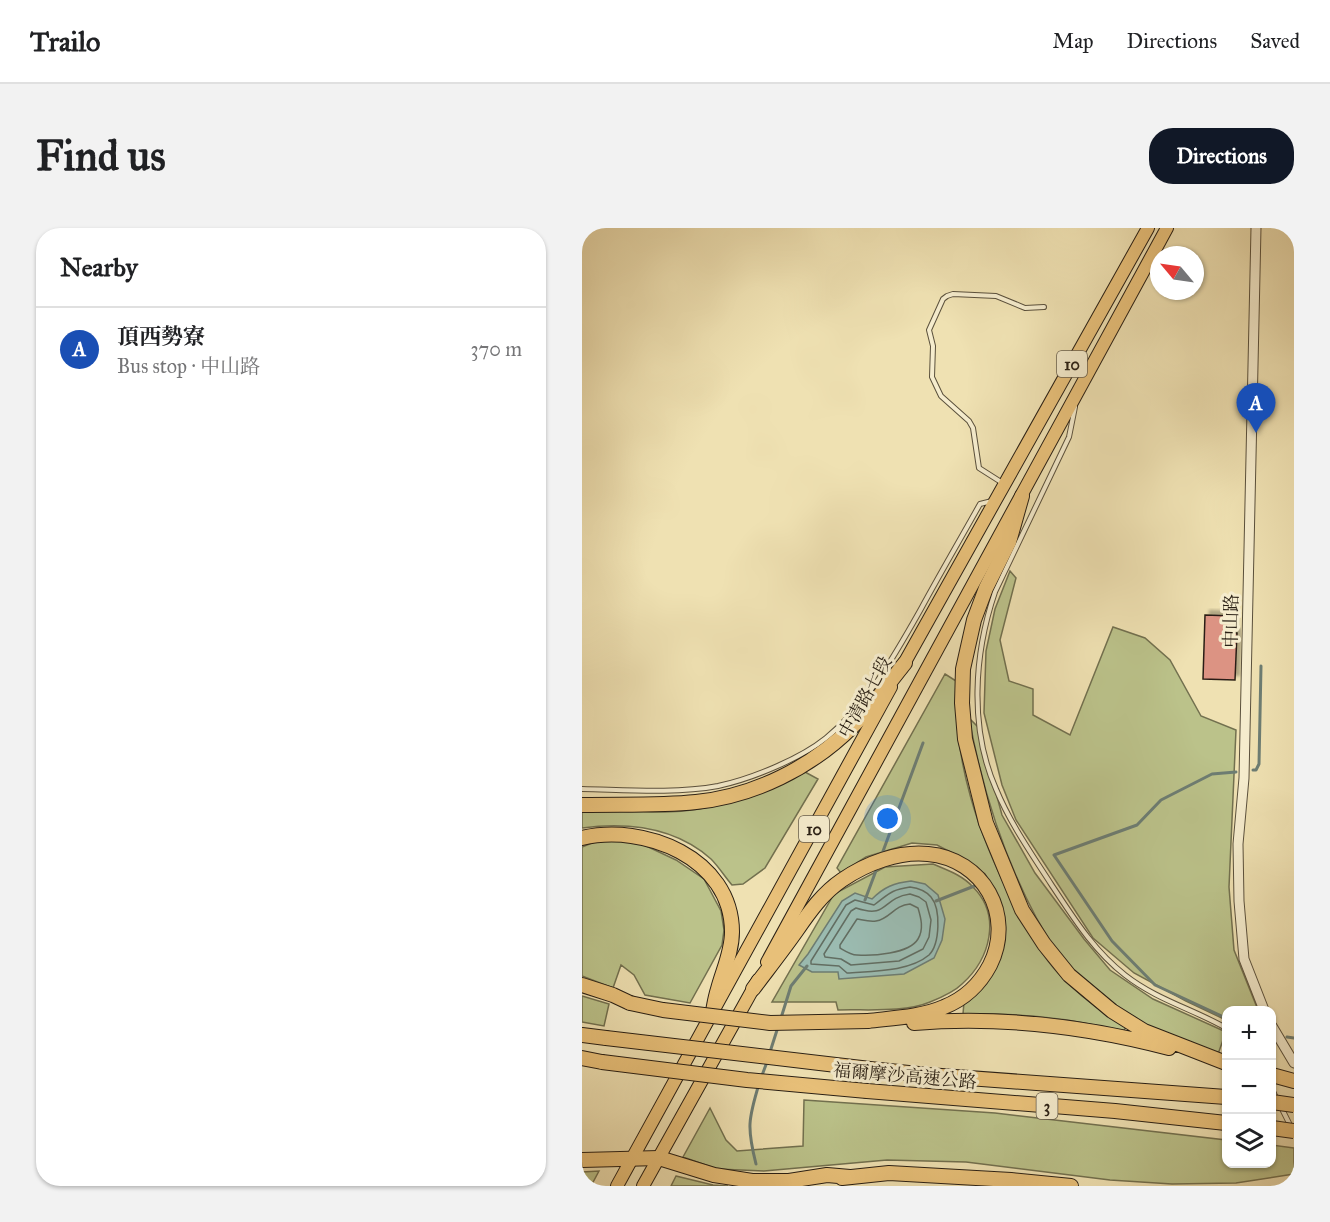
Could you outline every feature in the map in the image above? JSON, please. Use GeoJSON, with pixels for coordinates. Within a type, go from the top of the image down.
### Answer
{"type":"FeatureCollection","features":[{"type":"Feature","properties":{"kind":"highway"},"geometry":{"type":"LineString","coordinates":[[1022,496],[1009,542],[986,588],[974,620],[963,669],[962,703],[965,739],[986,823],[1022,910],[1044,944],[1069,975],[1097,1000],[1128,1022],[1144,1031],[1222,1062]]}},
{"type":"Feature","properties":{"kind":"highway"},"geometry":{"type":"LineString","coordinates":[[582,805],[697,802],[742,792],[774,781],[802,767],[852,726],[904,663]]}},
{"type":"Feature","properties":{"kind":"highway"},"geometry":{"type":"LineString","coordinates":[[582,838],[618,834],[638,836],[659,842],[692,859],[716,882],[729,910],[732,932],[730,953],[717,990],[712,1016]]}},
{"type":"Feature","properties":{"kind":"highway"},"geometry":{"type":"LineString","coordinates":[[582,994],[663,1010],[770,1023],[868,1021],[914,1016],[943,1008],[969,992],[988,969],[999,941],[999,920],[988,890],[982,881],[966,867],[936,855],[915,854],[888,859],[852,873],[832,887],[809,911],[753,988]]}},
{"type":"Feature","properties":{"kind":"highway"},"geometry":{"type":"LineString","coordinates":[[582,985],[630,1003]]}},
{"type":"Feature","properties":{"kind":"highway"},"geometry":{"type":"LineString","coordinates":[[868,1021],[901,1024],[981,1020],[1042,1024],[1100,1032],[1181,1052],[1197,1053]]}},
{"type":"Feature","properties":{"kind":"highway","name":"福爾摩沙高速公路"},"geometry":{"type":"LineString","coordinates":[[582,1035],[928,1075],[1222,1097]]}},
{"type":"Feature","properties":{"kind":"highway","name":"福爾摩沙高速公路"},"geometry":{"type":"LineString","coordinates":[[582,1058],[747,1080],[1222,1123]]}},
{"type":"Feature","properties":{"kind":"highway"},"geometry":{"type":"LineString","coordinates":[[1276,1077],[1294,1081]]}},
{"type":"Feature","properties":{"kind":"highway"},"geometry":{"type":"LineString","coordinates":[[1276,1103],[1294,1105]]}},
{"type":"Feature","properties":{"kind":"highway"},"geometry":{"type":"LineString","coordinates":[[1276,1129],[1294,1132]]}},
{"type":"Feature","properties":{"kind":"highway"},"geometry":{"type":"LineString","coordinates":[[582,1160],[659,1158],[714,1175],[742,1180],[771,1181],[827,1176],[850,1177]]}},
{"type":"Feature","properties":{"kind":"highway"},"geometry":{"type":"LineString","coordinates":[[811,1186],[850,1177],[889,1173],[1071,1186]]}},
{"type":"Feature","properties":{"kind":"main road","name":"中清路七段"},"geometry":{"type":"LineString","coordinates":[[617,1186],[904,663],[1148,228]]}},
{"type":"Feature","properties":{"kind":"main road","name":"10"},"geometry":{"type":"LineString","coordinates":[[643,1186],[1167,228]]}},
{"type":"Feature","properties":{"kind":"street","name":"中山路"},"geometry":{"type":"LineString","coordinates":[[1256,228],[1244,778],[1238,844],[1239,901],[1244,959],[1262,1006]]}},
{"type":"Feature","properties":{"kind":"street"},"geometry":{"type":"LineString","coordinates":[[1276,1033],[1294,1063]]}},
{"type":"Feature","properties":{"kind":"lane"},"geometry":{"type":"LineString","coordinates":[[1005,484],[979,468],[973,428],[969,421],[941,396],[934,384],[932,377],[933,346],[929,330],[943,299],[953,294],[996,296],[1025,308],[1044,307]]}},
{"type":"Feature","properties":{"kind":"lane"},"geometry":{"type":"LineString","coordinates":[[1077,396],[1069,437],[995,592],[987,618],[981,645],[978,681],[979,718],[985,754],[995,789],[1019,835],[1077,924],[1100,952],[1126,975],[1152,993],[1222,1026]]}},
{"type":"Feature","properties":{"kind":"lane"},"geometry":{"type":"LineString","coordinates":[[582,789],[677,790],[718,786],[753,776],[807,752],[849,716],[870,690],[908,631],[980,504],[996,500]]}},
{"type":"Feature","properties":{"kind":"lane"},"geometry":{"type":"LineString","coordinates":[[1276,1097],[1294,1132]]}},
{"type":"Feature","properties":{"kind":"green space"},"geometry":{"type":"Polygon","coordinates":[[[1010,571],[1016,578],[1000,640],[1009,681],[1033,689],[1033,715],[1070,735],[1113,627],[1145,638],[1170,660],[1201,716],[1236,730],[1229,887],[1234,950],[1256,1006],[1222,1006],[1222,1018],[1134,973],[1093,938],[1016,820],[1002,785],[984,713],[986,651],[995,609],[1010,571]]]}},
{"type":"Feature","properties":{"kind":"green space"},"geometry":{"type":"Polygon","coordinates":[[[945,674],[956,681],[959,740],[970,796],[1001,878],[1034,940],[1051,966],[1082,996],[1126,1027],[1123,1032],[1043,1017],[963,1014],[964,1002],[996,966],[995,893],[985,874],[960,857],[937,845],[912,843],[866,857],[841,873],[837,868],[945,674]]]}},
{"type":"Feature","properties":{"kind":"green space"},"geometry":{"type":"Polygon","coordinates":[[[969,718],[978,727],[1002,815],[1035,873],[1110,970],[1153,999],[1222,1030],[1222,1043],[1218,1054],[1164,1033],[1127,1014],[1090,987],[1062,960],[1037,919],[1014,871],[995,821],[980,770],[969,718]]]}},
{"type":"Feature","properties":{"kind":"green space"},"geometry":{"type":"Polygon","coordinates":[[[805,772],[818,779],[765,868],[743,884],[732,885],[711,859],[697,848],[666,834],[634,827],[582,828],[582,811],[665,812],[701,809],[754,794],[805,772]]]}},
{"type":"Feature","properties":{"kind":"green space"},"geometry":{"type":"Polygon","coordinates":[[[615,839],[642,844],[676,860],[704,879],[721,911],[724,930],[722,945],[690,1003],[645,995],[634,975],[621,965],[613,988],[582,976],[582,847],[597,841],[615,839]]]}},
{"type":"Feature","properties":{"kind":"green space"},"geometry":{"type":"Polygon","coordinates":[[[933,864],[954,873],[973,887],[982,898],[990,924],[989,937],[980,962],[959,987],[930,1002],[909,1008],[885,1010],[838,1010],[836,1002],[772,1002],[834,894],[885,867],[933,864]]]}},
{"type":"Feature","properties":{"kind":"green space"},"geometry":{"type":"Polygon","coordinates":[[[582,996],[609,1004],[604,1026],[582,1022],[582,996]]]}},
{"type":"Feature","properties":{"kind":"green space"},"geometry":{"type":"Polygon","coordinates":[[[804,1100],[995,1113],[1222,1140],[1222,1168],[1276,1168],[1276,1146],[1294,1148],[1294,1174],[1236,1183],[1172,1184],[1110,1180],[966,1162],[887,1160],[764,1171],[717,1169],[683,1157],[710,1108],[726,1140],[737,1151],[803,1146],[804,1100]]]}},
{"type":"Feature","properties":{"kind":"green space"},"geometry":{"type":"Polygon","coordinates":[[[599,1171],[591,1186],[582,1186],[582,1172],[599,1171]]]}},
{"type":"Feature","properties":{"kind":"green space"},"geometry":{"type":"Polygon","coordinates":[[[676,1176],[713,1185],[728,1186],[671,1186],[676,1176]]]}},
{"type":"Feature","properties":{"kind":"water"},"geometry":{"type":"Polygon","coordinates":[[[911,881],[925,884],[938,895],[945,919],[942,940],[934,958],[904,974],[839,979],[838,972],[812,972],[799,965],[842,901],[855,893],[872,899],[890,886],[911,881]]]}},
{"type":"Feature","properties":{"kind":"building"},"geometry":{"type":"Polygon","coordinates":[[[1205,615],[1234,616],[1233,633],[1237,633],[1235,680],[1203,679],[1205,615]]]}},
{"type":"Feature","properties":{"kind":"waterway"},"geometry":{"type":"LineString","coordinates":[[1253,770],[1256,770],[1259,764],[1261,666]]}},
{"type":"Feature","properties":{"kind":"waterway"},"geometry":{"type":"LineString","coordinates":[[882,854],[923,743]]}},
{"type":"Feature","properties":{"kind":"waterway"},"geometry":{"type":"LineString","coordinates":[[1222,1016],[1155,985],[1112,941],[1054,855],[1137,825],[1161,800],[1212,774],[1236,772]]}},
{"type":"Feature","properties":{"kind":"waterway"},"geometry":{"type":"LineString","coordinates":[[865,900],[877,868]]}},
{"type":"Feature","properties":{"kind":"waterway"},"geometry":{"type":"LineString","coordinates":[[936,901],[977,885]]}},
{"type":"Feature","properties":{"kind":"waterway"},"geometry":{"type":"LineString","coordinates":[[781,1018],[791,986],[807,966]]}},
{"type":"Feature","properties":{"kind":"waterway"},"geometry":{"type":"LineString","coordinates":[[770,1052],[778,1027]]}},
{"type":"Feature","properties":{"kind":"waterway"},"geometry":{"type":"LineString","coordinates":[[1287,1037],[1294,1038]]}},
{"type":"Feature","properties":{"kind":"waterway"},"geometry":{"type":"LineString","coordinates":[[761,1078],[767,1062]]}},
{"type":"Feature","properties":{"kind":"waterway"},"geometry":{"type":"LineString","coordinates":[[756,1164],[750,1124],[759,1084]]}},
{"type":"Feature","properties":{"kind":"place","name":"頂西勢寮"},"geometry":{"type":"Point","coordinates":[1256,433]}}]}
